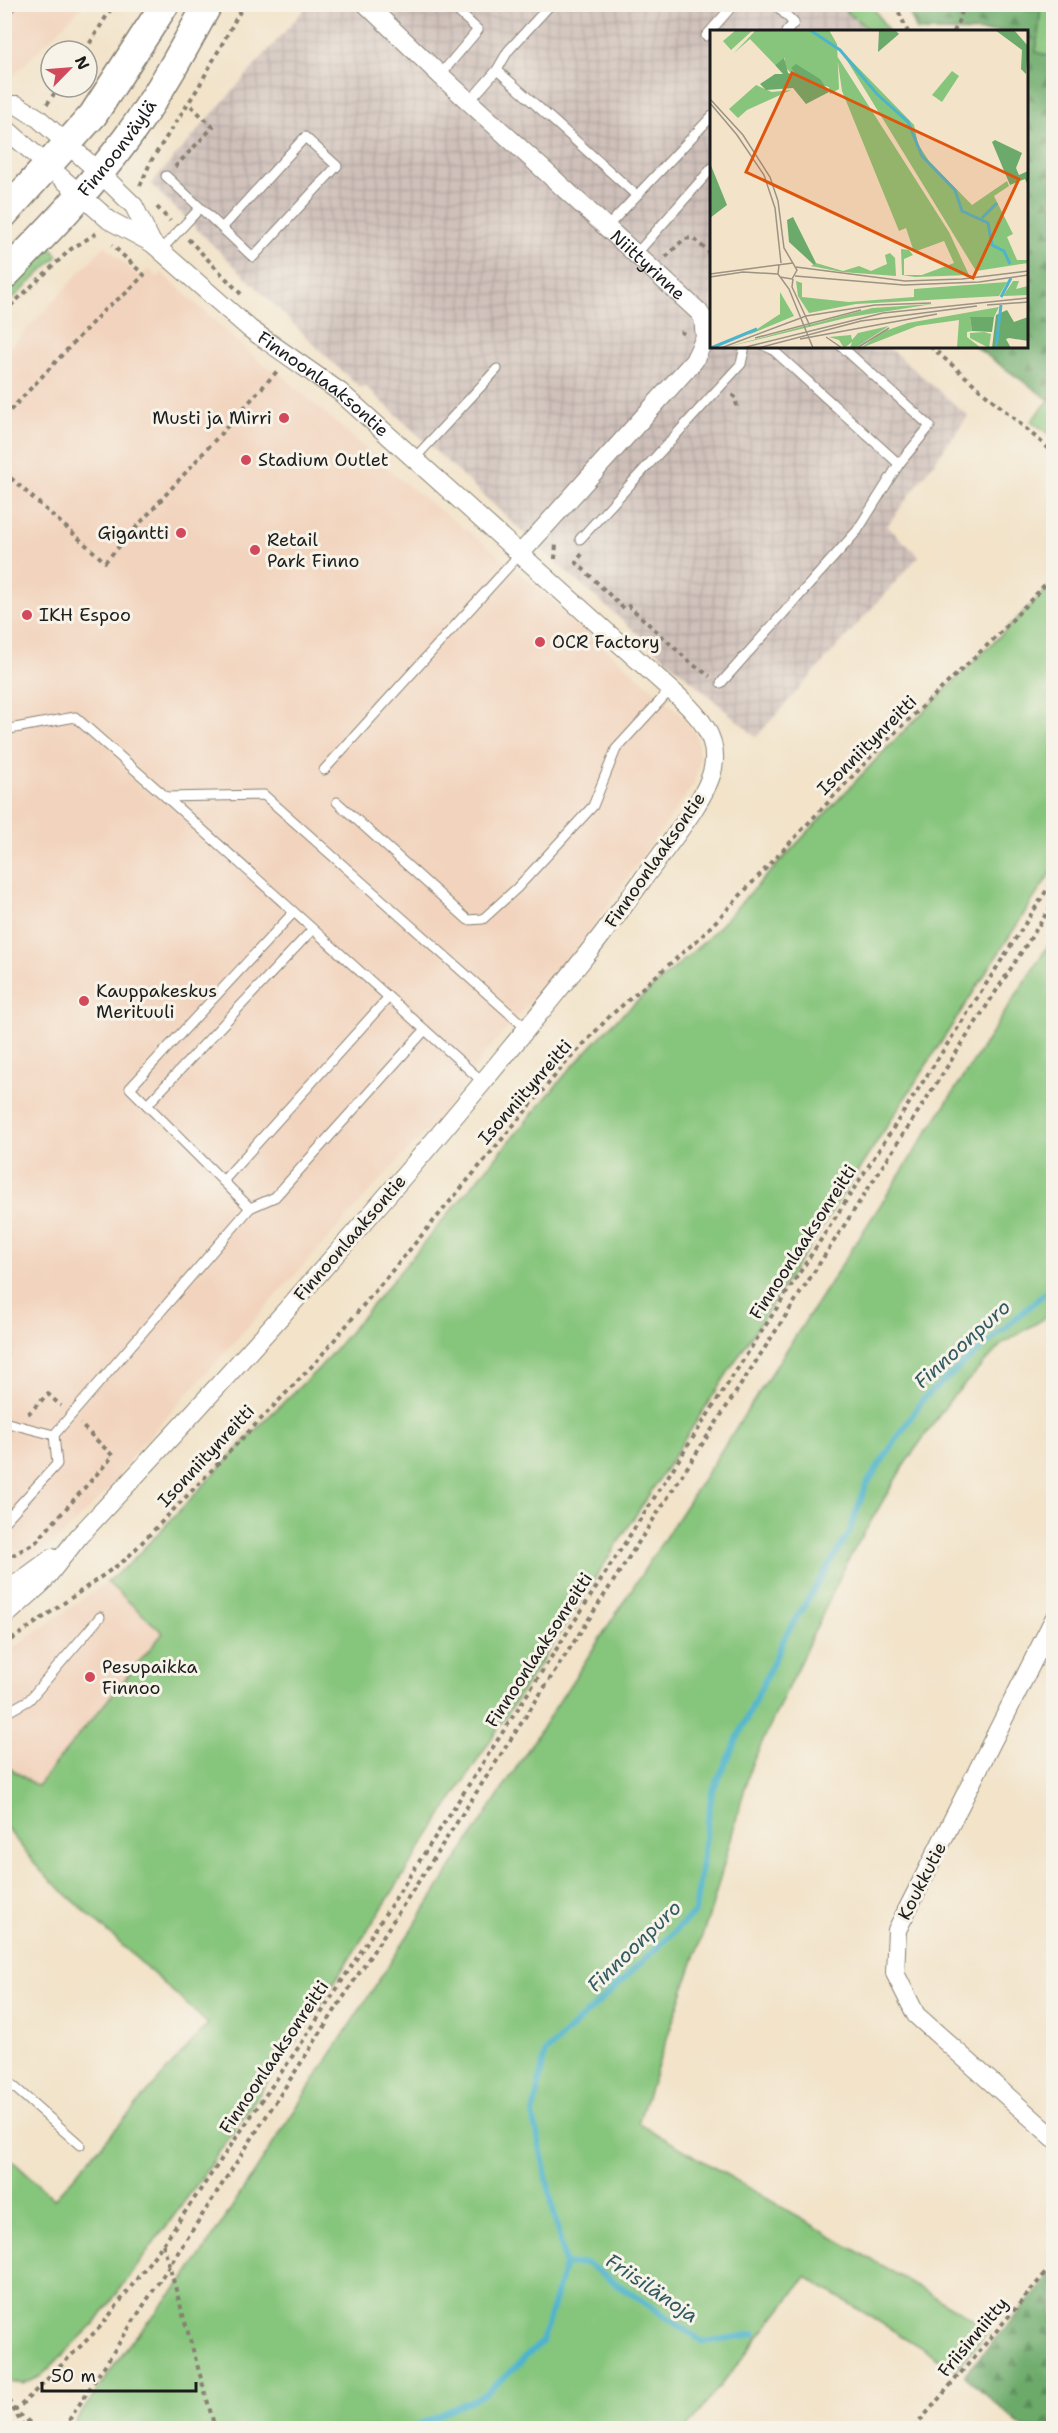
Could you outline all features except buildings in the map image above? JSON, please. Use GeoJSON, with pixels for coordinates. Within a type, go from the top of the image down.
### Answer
{"type":"FeatureCollection","features":[{"type":"Feature","properties":{"kind":"main road"},"geometry":{"type":"LineString","coordinates":[[4,214],[93,115],[165,4]]}},
{"type":"Feature","properties":{"kind":"main road","name":"Finnoonväylä"},"geometry":{"type":"LineString","coordinates":[[4,276],[80,197],[127,138],[172,69],[208,4]]}},
{"type":"Feature","properties":{"kind":"street","name":"Niittyrinne"},"geometry":{"type":"LineString","coordinates":[[366,4],[469,102],[655,270],[699,312],[708,330],[694,361],[520,554]]}},
{"type":"Feature","properties":{"kind":"street","name":"Finnoonlaaksontie"},"geometry":{"type":"LineString","coordinates":[[4,105],[17,105],[38,118],[99,172],[134,206],[156,247]]}},
{"type":"Feature","properties":{"kind":"street","name":"Finnoonlaaksontie"},"geometry":{"type":"LineString","coordinates":[[4,127],[49,166],[80,197],[109,220],[156,247],[250,329],[340,392],[671,689],[694,712],[712,738],[713,768],[707,786],[617,915],[483,1082],[344,1247],[79,1536],[42,1583],[4,1617]]}},
{"type":"Feature","properties":{"kind":"street","name":"Finnoonlaaksontie"},"geometry":{"type":"LineString","coordinates":[[4,1593],[33,1574],[79,1536]]}},
{"type":"Feature","properties":{"kind":"street","name":"Koukkutie"},"geometry":{"type":"LineString","coordinates":[[1053,1619],[897,1930],[896,1973],[916,2015],[1053,2138]]}},
{"type":"Feature","properties":{"kind":"lane"},"geometry":{"type":"LineString","coordinates":[[4,13],[13,4]]}},
{"type":"Feature","properties":{"kind":"lane"},"geometry":{"type":"LineString","coordinates":[[440,75],[478,30],[450,4]]}},
{"type":"Feature","properties":{"kind":"lane"},"geometry":{"type":"LineString","coordinates":[[469,102],[497,70],[508,51],[551,4]]}},
{"type":"Feature","properties":{"kind":"lane"},"geometry":{"type":"LineString","coordinates":[[711,30],[734,4]]}},
{"type":"Feature","properties":{"kind":"lane"},"geometry":{"type":"LineString","coordinates":[[776,4],[794,23],[788,30]]}},
{"type":"Feature","properties":{"kind":"lane"},"geometry":{"type":"LineString","coordinates":[[706,36],[710,31]]}},
{"type":"Feature","properties":{"kind":"lane"},"geometry":{"type":"LineString","coordinates":[[497,70],[636,194]]}},
{"type":"Feature","properties":{"kind":"lane"},"geometry":{"type":"LineString","coordinates":[[607,227],[710,117]]}},
{"type":"Feature","properties":{"kind":"lane"},"geometry":{"type":"LineString","coordinates":[[166,176],[253,257],[337,166],[305,137],[222,228]]}},
{"type":"Feature","properties":{"kind":"lane"},"geometry":{"type":"LineString","coordinates":[[637,254],[710,169]]}},
{"type":"Feature","properties":{"kind":"lane"},"geometry":{"type":"LineString","coordinates":[[156,247],[200,208]]}},
{"type":"Feature","properties":{"kind":"lane"},"geometry":{"type":"LineString","coordinates":[[580,539],[741,363],[745,348]]}},
{"type":"Feature","properties":{"kind":"lane"},"geometry":{"type":"LineString","coordinates":[[771,348],[899,464]]}},
{"type":"Feature","properties":{"kind":"lane"},"geometry":{"type":"LineString","coordinates":[[721,683],[857,531],[899,464],[930,426],[844,348]]}},
{"type":"Feature","properties":{"kind":"lane"},"geometry":{"type":"LineString","coordinates":[[414,459],[497,369]]}},
{"type":"Feature","properties":{"kind":"lane"},"geometry":{"type":"LineString","coordinates":[[324,770],[520,554]]}},
{"type":"Feature","properties":{"kind":"lane"},"geometry":{"type":"LineString","coordinates":[[338,802],[468,921],[483,919],[518,888],[593,806],[616,748],[671,689]]}},
{"type":"Feature","properties":{"kind":"lane"},"geometry":{"type":"LineString","coordinates":[[4,730],[75,717],[483,1082]]}},
{"type":"Feature","properties":{"kind":"lane"},"geometry":{"type":"LineString","coordinates":[[166,797],[264,795],[527,1029]]}},
{"type":"Feature","properties":{"kind":"lane"},"geometry":{"type":"LineString","coordinates":[[250,1209],[130,1088],[293,913]]}},
{"type":"Feature","properties":{"kind":"lane"},"geometry":{"type":"LineString","coordinates":[[147,1105],[312,930]]}},
{"type":"Feature","properties":{"kind":"lane"},"geometry":{"type":"LineString","coordinates":[[223,1181],[388,998]]}},
{"type":"Feature","properties":{"kind":"lane"},"geometry":{"type":"LineString","coordinates":[[4,1522],[57,1464],[54,1435],[250,1209],[275,1197],[425,1030]]}},
{"type":"Feature","properties":{"kind":"lane"},"geometry":{"type":"LineString","coordinates":[[4,1422],[54,1435]]}},
{"type":"Feature","properties":{"kind":"lane"},"geometry":{"type":"LineString","coordinates":[[4,1714],[29,1700],[100,1617]]}},
{"type":"Feature","properties":{"kind":"lane"},"geometry":{"type":"LineString","coordinates":[[4,2078],[80,2145]]}},
{"type":"Feature","properties":{"kind":"path"},"geometry":{"type":"LineString","coordinates":[[92,39],[114,4]]}},
{"type":"Feature","properties":{"kind":"path"},"geometry":{"type":"LineString","coordinates":[[895,4],[907,30]]}},
{"type":"Feature","properties":{"kind":"path"},"geometry":{"type":"LineString","coordinates":[[955,30],[965,4]]}},
{"type":"Feature","properties":{"kind":"path"},"geometry":{"type":"LineString","coordinates":[[166,176],[213,127],[188,103]]}},
{"type":"Feature","properties":{"kind":"path"},"geometry":{"type":"LineString","coordinates":[[4,417],[105,308],[125,294],[144,275],[99,232]]}},
{"type":"Feature","properties":{"kind":"path"},"geometry":{"type":"LineString","coordinates":[[655,270],[684,239],[693,238],[710,254]]}},
{"type":"Feature","properties":{"kind":"path"},"geometry":{"type":"LineString","coordinates":[[932,348],[1053,453]]}},
{"type":"Feature","properties":{"kind":"path"},"geometry":{"type":"LineString","coordinates":[[4,472],[105,562],[280,369]]}},
{"type":"Feature","properties":{"kind":"path"},"geometry":{"type":"LineString","coordinates":[[580,539],[582,553],[576,562],[624,609],[629,606],[692,664],[721,683]]}},
{"type":"Feature","properties":{"kind":"path","name":"Isonniitynreitti"},"geometry":{"type":"LineString","coordinates":[[5,1643],[125,1560],[315,1363],[579,1049],[610,1016],[696,942],[883,744],[998,635],[1053,575]]}},
{"type":"Feature","properties":{"kind":"path","name":"Finnoonlaaksonreitti"},"geometry":{"type":"LineString","coordinates":[[15,2411],[103,2324],[162,2244],[313,2025],[1053,879]]}},
{"type":"Feature","properties":{"kind":"path"},"geometry":{"type":"LineString","coordinates":[[64,2428],[1053,902]]}},
{"type":"Feature","properties":{"kind":"path"},"geometry":{"type":"LineString","coordinates":[[4,1347],[9,1351],[4,1357]]}},
{"type":"Feature","properties":{"kind":"path"},"geometry":{"type":"LineString","coordinates":[[162,2244],[215,2428]]}},
{"type":"Feature","properties":{"kind":"path","name":"Friisinniitty"},"geometry":{"type":"LineString","coordinates":[[914,2428],[1053,2263]]}},
{"type":"Feature","properties":{"kind":"path"},"geometry":{"type":"LineString","coordinates":[[4,2392],[24,2428]]}},
{"type":"Feature","properties":{"kind":"path"},"geometry":{"type":"LineString","coordinates":[[15,2411],[37,2428]]}},
{"type":"Feature","properties":{"kind":"shaded area"},"geometry":{"type":"Polygon","coordinates":[[[5,5],[84,5],[50,39],[39,39],[39,50],[5,84],[5,5]]]}},
{"type":"Feature","properties":{"kind":"shaded area"},"geometry":{"type":"Polygon","coordinates":[[[308,5],[839,5],[869,30],[710,30],[710,348],[889,348],[968,416],[887,526],[919,556],[756,737],[562,568],[364,385],[361,388],[334,364],[151,184],[308,5]]]}},
{"type":"Feature","properties":{"kind":"shaded area"},"geometry":{"type":"Polygon","coordinates":[[[105,245],[139,277],[149,269],[157,277],[162,273],[262,364],[281,374],[398,478],[495,552],[679,712],[696,733],[700,760],[694,784],[580,945],[484,1054],[444,1115],[407,1151],[135,1452],[112,1487],[59,1538],[30,1561],[5,1575],[4,354],[105,245]]]}},
{"type":"Feature","properties":{"kind":"shaded area"},"geometry":{"type":"Polygon","coordinates":[[[107,1582],[164,1633],[37,1786],[9,1768],[5,1781],[5,1654],[107,1582]]]}},
{"type":"Feature","properties":{"kind":"green space"},"geometry":{"type":"Polygon","coordinates":[[[839,5],[872,5],[887,30],[869,30],[839,5]]]}},
{"type":"Feature","properties":{"kind":"green space"},"geometry":{"type":"Polygon","coordinates":[[[906,5],[1041,5],[1036,52],[1054,58],[1054,396],[1048,399],[976,348],[1028,348],[1028,30],[917,30],[906,5]]]}},
{"type":"Feature","properties":{"kind":"green space"},"geometry":{"type":"Polygon","coordinates":[[[1041,5],[1053,5],[1053,58],[1036,52],[1041,5]]]}},
{"type":"Feature","properties":{"kind":"green space"},"geometry":{"type":"Polygon","coordinates":[[[49,245],[58,256],[5,306],[4,294],[49,245]]]}},
{"type":"Feature","properties":{"kind":"green space"},"geometry":{"type":"Polygon","coordinates":[[[1053,396],[1053,436],[1031,421],[1053,396]]]}},
{"type":"Feature","properties":{"kind":"green space"},"geometry":{"type":"Polygon","coordinates":[[[1053,583],[1053,869],[302,2032],[197,2184],[97,2321],[40,2377],[23,2384],[9,2382],[4,2374],[5,2154],[54,2199],[208,2024],[41,1871],[5,1826],[5,1781],[8,1767],[37,1786],[163,1633],[107,1582],[129,1564],[265,1420],[320,1367],[570,1069],[615,1021],[706,940],[887,748],[1053,583]]]}},
{"type":"Feature","properties":{"kind":"green space"},"geometry":{"type":"Polygon","coordinates":[[[1053,938],[1053,1313],[1002,1344],[950,1400],[904,1465],[848,1560],[751,1766],[712,1907],[638,2123],[990,2329],[956,2369],[806,2277],[687,2428],[75,2428],[73,2425],[127,2347],[190,2272],[1053,938]]]}},
{"type":"Feature","properties":{"kind":"green space"},"geometry":{"type":"Polygon","coordinates":[[[1053,2273],[1053,2428],[1023,2428],[964,2375],[1053,2273]]]}},
{"type":"Feature","properties":{"kind":"waterway","name":"Finnoonpuro"},"geometry":{"type":"LineString","coordinates":[[412,2428],[487,2393],[542,2342],[565,2265],[533,2114],[545,2053],[695,1912],[712,1792],[787,1633],[849,1533],[866,1485],[923,1399],[1054,1285]]}},
{"type":"Feature","properties":{"kind":"waterway","name":"Friisilänoja"},"geometry":{"type":"LineString","coordinates":[[565,2265],[586,2263],[703,2342],[755,2334]]}},
{"type":"Feature","properties":{"kind":"place","name":"Musti ja Mirri"},"geometry":{"type":"Point","coordinates":[284,418]}},
{"type":"Feature","properties":{"kind":"place","name":"Stadium Outlet"},"geometry":{"type":"Point","coordinates":[246,460]}},
{"type":"Feature","properties":{"kind":"place","name":"Gigantti"},"geometry":{"type":"Point","coordinates":[181,533]}},
{"type":"Feature","properties":{"kind":"place","name":"Retail Park Finno"},"geometry":{"type":"Point","coordinates":[255,550]}},
{"type":"Feature","properties":{"kind":"place","name":"IKH Espoo"},"geometry":{"type":"Point","coordinates":[27,615]}},
{"type":"Feature","properties":{"kind":"place","name":"OCR Factory"},"geometry":{"type":"Point","coordinates":[540,642]}},
{"type":"Feature","properties":{"kind":"place","name":"Kauppakeskus Merituuli"},"geometry":{"type":"Point","coordinates":[84,1001]}},
{"type":"Feature","properties":{"kind":"place","name":"Pesupaikka Finnoo"},"geometry":{"type":"Point","coordinates":[90,1677]}}]}
